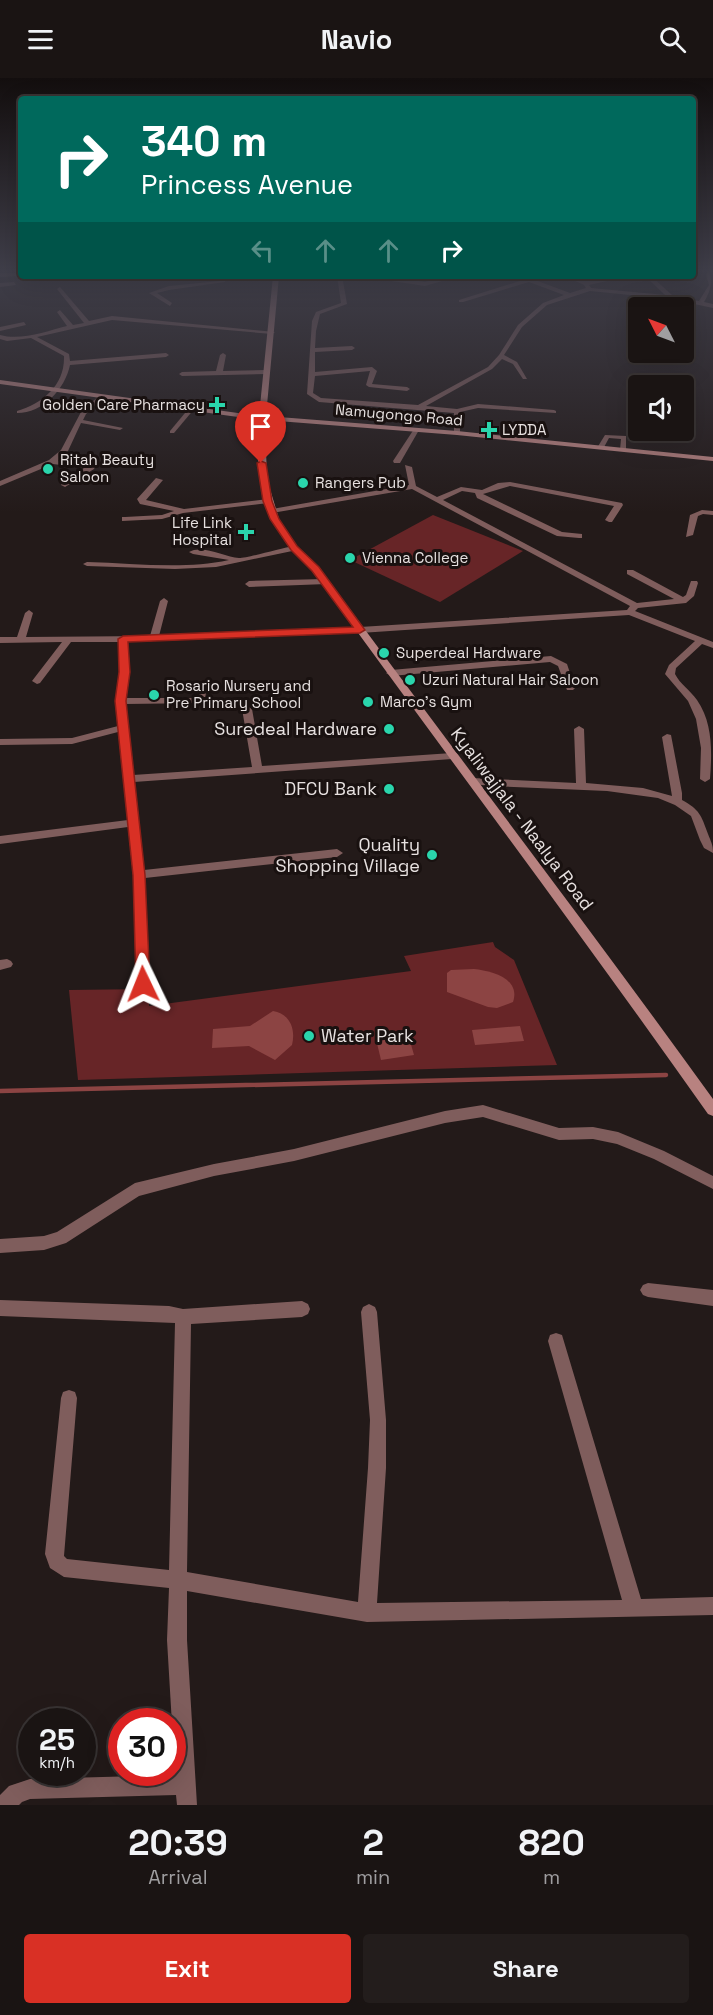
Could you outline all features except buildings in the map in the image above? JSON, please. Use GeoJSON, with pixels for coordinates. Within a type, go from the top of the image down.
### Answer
{"type":"FeatureCollection","features":[{"type":"Feature","properties":{"kind":"main road","name":"Kyaliwajjala - Naalya Road"},"geometry":{"type":"LineString","coordinates":[[269,352],[262,417],[261,463],[272,512],[294,548],[316,569],[452,756],[598,950],[713,1110]]}},
{"type":"Feature","properties":{"kind":"main road","name":"Namugongo Road"},"geometry":{"type":"LineString","coordinates":[[0,382],[262,417],[457,433],[713,459]]}},
{"type":"Feature","properties":{"kind":"street"},"geometry":{"type":"LineString","coordinates":[[19,412],[35,407],[57,389],[69,363],[67,355],[61,352]]}},
{"type":"Feature","properties":{"kind":"street"},"geometry":{"type":"LineString","coordinates":[[313,352],[314,374],[310,394],[319,400],[457,411],[478,406],[554,412]]}},
{"type":"Feature","properties":{"kind":"street"},"geometry":{"type":"LineString","coordinates":[[419,407],[486,372],[504,352]]}},
{"type":"Feature","properties":{"kind":"street"},"geometry":{"type":"LineString","coordinates":[[69,363],[166,355]]}},
{"type":"Feature","properties":{"kind":"street"},"geometry":{"type":"LineString","coordinates":[[219,373],[224,355]]}},
{"type":"Feature","properties":{"kind":"street"},"geometry":{"type":"LineString","coordinates":[[501,356],[515,363],[525,378]]}},
{"type":"Feature","properties":{"kind":"street"},"geometry":{"type":"LineString","coordinates":[[314,374],[372,369],[374,371],[369,385],[407,389]]}},
{"type":"Feature","properties":{"kind":"street"},"geometry":{"type":"LineString","coordinates":[[182,374],[266,372]]}},
{"type":"Feature","properties":{"kind":"street"},"geometry":{"type":"LineString","coordinates":[[0,484],[52,462],[64,451],[83,413],[102,396]]}},
{"type":"Feature","properties":{"kind":"street"},"geometry":{"type":"LineString","coordinates":[[172,432],[192,408]]}},
{"type":"Feature","properties":{"kind":"street"},"geometry":{"type":"LineString","coordinates":[[457,411],[457,433]]}},
{"type":"Feature","properties":{"kind":"street"},"geometry":{"type":"LineString","coordinates":[[79,422],[120,428]]}},
{"type":"Feature","properties":{"kind":"street"},"geometry":{"type":"LineString","coordinates":[[398,461],[416,430]]}},
{"type":"Feature","properties":{"kind":"street"},"geometry":{"type":"LineString","coordinates":[[601,448],[607,436],[624,437],[624,450]]}},
{"type":"Feature","properties":{"kind":"street"},"geometry":{"type":"LineString","coordinates":[[52,462],[91,467],[65,485]]}},
{"type":"Feature","properties":{"kind":"street"},"geometry":{"type":"LineString","coordinates":[[408,467],[413,487]]}},
{"type":"Feature","properties":{"kind":"street"},"geometry":{"type":"LineString","coordinates":[[159,480],[141,499],[143,502],[184,511]]}},
{"type":"Feature","properties":{"kind":"street"},"geometry":{"type":"LineString","coordinates":[[439,500],[461,489],[478,492],[510,484],[618,504],[620,507],[609,520]]}},
{"type":"Feature","properties":{"kind":"street"},"geometry":{"type":"LineString","coordinates":[[272,512],[413,487],[633,609],[713,645]]}},
{"type":"Feature","properties":{"kind":"street"},"geometry":{"type":"LineString","coordinates":[[478,492],[480,496],[560,534],[579,537]]}},
{"type":"Feature","properties":{"kind":"street"},"geometry":{"type":"LineString","coordinates":[[125,519],[162,517],[184,511],[268,501]]}},
{"type":"Feature","properties":{"kind":"street"},"geometry":{"type":"LineString","coordinates":[[690,535],[694,515],[702,512],[713,513]]}},
{"type":"Feature","properties":{"kind":"street"},"geometry":{"type":"LineString","coordinates":[[87,564],[175,567],[216,565],[294,548]]}},
{"type":"Feature","properties":{"kind":"street"},"geometry":{"type":"LineString","coordinates":[[193,552],[237,560]]}},
{"type":"Feature","properties":{"kind":"street"},"geometry":{"type":"LineString","coordinates":[[630,572],[683,601]]}},
{"type":"Feature","properties":{"kind":"street"},"geometry":{"type":"LineString","coordinates":[[249,584],[324,582]]}},
{"type":"Feature","properties":{"kind":"street"},"geometry":{"type":"LineString","coordinates":[[0,640],[154,639],[360,630],[633,609],[683,601],[690,596],[694,584]]}},
{"type":"Feature","properties":{"kind":"street"},"geometry":{"type":"LineString","coordinates":[[154,639],[164,601]]}},
{"type":"Feature","properties":{"kind":"street"},"geometry":{"type":"LineString","coordinates":[[21,640],[29,613]]}},
{"type":"Feature","properties":{"kind":"street"},"geometry":{"type":"LineString","coordinates":[[37,681],[69,639]]}},
{"type":"Feature","properties":{"kind":"street"},"geometry":{"type":"LineString","coordinates":[[123,639],[125,672],[120,701],[139,875],[143,984]]}},
{"type":"Feature","properties":{"kind":"street"},"geometry":{"type":"LineString","coordinates":[[700,641],[672,667],[670,674],[691,699],[705,731],[707,749],[705,779]]}},
{"type":"Feature","properties":{"kind":"street"},"geometry":{"type":"LineString","coordinates":[[391,673],[551,659],[562,664],[570,688]]}},
{"type":"Feature","properties":{"kind":"street"},"geometry":{"type":"LineString","coordinates":[[120,701],[201,700],[203,683]]}},
{"type":"Feature","properties":{"kind":"street"},"geometry":{"type":"LineString","coordinates":[[247,710],[258,770]]}},
{"type":"Feature","properties":{"kind":"street"},"geometry":{"type":"LineString","coordinates":[[0,742],[72,741],[122,728]]}},
{"type":"Feature","properties":{"kind":"street"},"geometry":{"type":"LineString","coordinates":[[579,729],[581,788]]}},
{"type":"Feature","properties":{"kind":"street"},"geometry":{"type":"LineString","coordinates":[[667,737],[673,778],[678,788],[676,802]]}},
{"type":"Feature","properties":{"kind":"street"},"geometry":{"type":"LineString","coordinates":[[130,779],[452,756]]}},
{"type":"Feature","properties":{"kind":"street"},"geometry":{"type":"LineString","coordinates":[[472,781],[628,789],[676,802],[697,816],[706,843],[713,849]]}},
{"type":"Feature","properties":{"kind":"street"},"geometry":{"type":"LineString","coordinates":[[0,840],[133,823]]}},
{"type":"Feature","properties":{"kind":"street"},"geometry":{"type":"LineString","coordinates":[[139,875],[337,853]]}},
{"type":"Feature","properties":{"kind":"street"},"geometry":{"type":"LineString","coordinates":[[0,1246],[44,1244],[61,1238],[135,1190],[214,1170],[294,1155],[445,1117],[483,1111],[559,1134],[593,1133],[618,1138],[713,1183]]}},
{"type":"Feature","properties":{"kind":"street"},"geometry":{"type":"LineString","coordinates":[[648,1290],[713,1298]]}},
{"type":"Feature","properties":{"kind":"street"},"geometry":{"type":"LineString","coordinates":[[0,1308],[169,1314],[183,1317],[302,1309]]}},
{"type":"Feature","properties":{"kind":"street"},"geometry":{"type":"LineString","coordinates":[[366,1612],[377,1467],[376,1400],[369,1312]]}},
{"type":"Feature","properties":{"kind":"street"},"geometry":{"type":"LineString","coordinates":[[5,1805],[16,1793],[30,1788],[186,1795],[177,1641],[183,1317]]}},
{"type":"Feature","properties":{"kind":"street"},"geometry":{"type":"LineString","coordinates":[[556,1341],[634,1609]]}},
{"type":"Feature","properties":{"kind":"street"},"geometry":{"type":"LineString","coordinates":[[69,1398],[54,1554],[56,1562],[64,1568],[178,1580],[366,1612],[713,1606]]}},
{"type":"Feature","properties":{"kind":"shaded area"},"geometry":{"type":"Polygon","coordinates":[[[433,515],[523,551],[440,602],[350,560],[433,515]]]}},
{"type":"Feature","properties":{"kind":"shaded area","name":"Water Park"},"geometry":{"type":"Polygon","coordinates":[[[493,942],[495,947],[514,960],[557,1065],[78,1080],[69,990],[149,989],[149,1006],[411,971],[404,956],[493,942]]]}},
{"type":"Feature","properties":{"kind":"shaded area"},"geometry":{"type":"Polygon","coordinates":[[[474,969],[496,974],[509,982],[513,987],[513,1002],[497,1008],[488,1007],[447,992],[447,973],[451,970],[474,969]]]}},
{"type":"Feature","properties":{"kind":"shaded area"},"geometry":{"type":"Polygon","coordinates":[[[273,1011],[288,1019],[293,1033],[292,1045],[275,1060],[249,1046],[212,1048],[213,1029],[250,1026],[273,1011]]]}},
{"type":"Feature","properties":{"kind":"shaded area"},"geometry":{"type":"Polygon","coordinates":[[[520,1026],[524,1041],[475,1045],[472,1030],[520,1026]]]}},
{"type":"Feature","properties":{"kind":"shaded area"},"geometry":{"type":"Polygon","coordinates":[[[408,1034],[414,1055],[381,1060],[376,1039],[408,1034]]]}},
{"type":"Feature","properties":{"kind":"waterway"},"geometry":{"type":"LineString","coordinates":[[0,1091],[666,1075]]}},
{"type":"Feature","properties":{"kind":"place","name":"Golden Care Pharmacy"},"geometry":{"type":"Point","coordinates":[217,405]}},
{"type":"Feature","properties":{"kind":"place","name":"LYDDA"},"geometry":{"type":"Point","coordinates":[489,430]}},
{"type":"Feature","properties":{"kind":"place","name":"Ritah Beauty Saloon"},"geometry":{"type":"Point","coordinates":[48,469]}},
{"type":"Feature","properties":{"kind":"place","name":"Rangers Pub"},"geometry":{"type":"Point","coordinates":[303,483]}},
{"type":"Feature","properties":{"kind":"place","name":"Life Link Hospital"},"geometry":{"type":"Point","coordinates":[246,532]}},
{"type":"Feature","properties":{"kind":"place","name":"Vienna College"},"geometry":{"type":"Point","coordinates":[350,558]}},
{"type":"Feature","properties":{"kind":"place","name":"Superdeal Hardware"},"geometry":{"type":"Point","coordinates":[384,653]}},
{"type":"Feature","properties":{"kind":"place","name":"Uzuri Natural Hair Saloon"},"geometry":{"type":"Point","coordinates":[410,680]}},
{"type":"Feature","properties":{"kind":"place","name":"Rosario Nursery and Pre Primary School"},"geometry":{"type":"Point","coordinates":[154,695]}},
{"type":"Feature","properties":{"kind":"place","name":"Marco's Gym"},"geometry":{"type":"Point","coordinates":[368,702]}},
{"type":"Feature","properties":{"kind":"place","name":"Suredeal Hardware"},"geometry":{"type":"Point","coordinates":[389,729]}},
{"type":"Feature","properties":{"kind":"place","name":"DFCU Bank"},"geometry":{"type":"Point","coordinates":[389,789]}},
{"type":"Feature","properties":{"kind":"place","name":"Quality Shopping Village"},"geometry":{"type":"Point","coordinates":[432,855]}},
{"type":"Feature","properties":{"kind":"place","name":"Water Park"},"geometry":{"type":"Point","coordinates":[309,1036]}},
{"type":"Feature","properties":{"kind":"route"},"geometry":{"type":"LineString","coordinates":[[143,984],[139,875],[120,701],[125,672],[123,639],[360,630],[316,569],[294,548],[275,519],[268,501],[261,463]]}}]}
